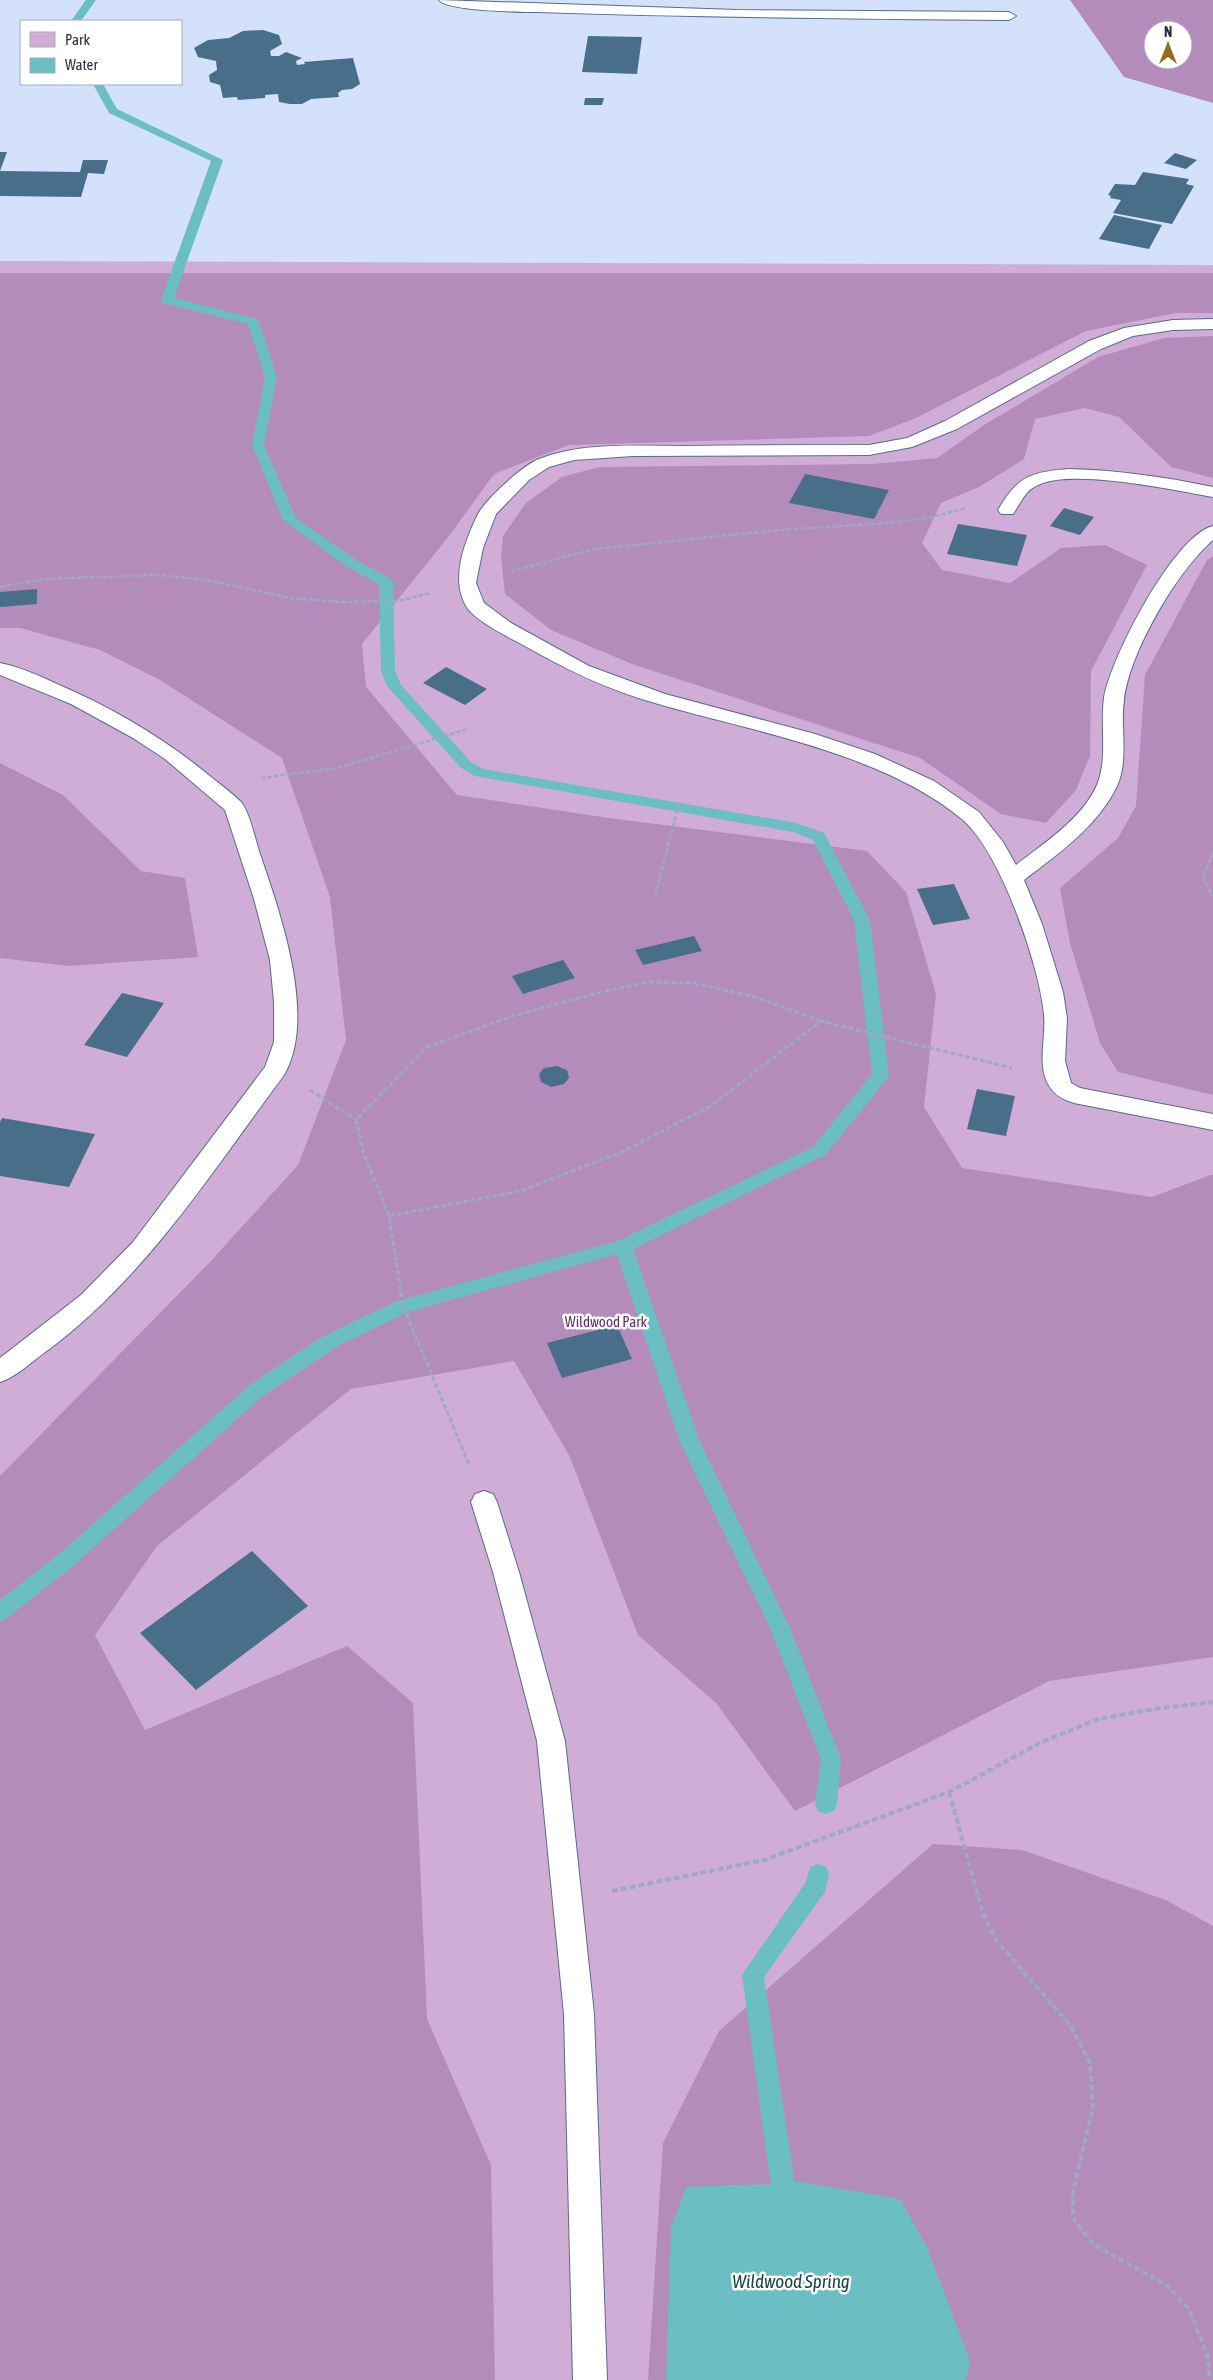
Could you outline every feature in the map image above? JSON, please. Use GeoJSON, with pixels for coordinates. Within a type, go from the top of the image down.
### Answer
{"type":"FeatureCollection","features":[{"type":"Feature","properties":{"kind":"lane"},"geometry":{"type":"LineString","coordinates":[[446,0],[489,7],[727,14],[1009,16]]}},
{"type":"Feature","properties":{"kind":"lane"},"geometry":{"type":"LineString","coordinates":[[1213,324],[1173,325],[1130,332],[1095,345],[951,425],[912,442],[869,450],[633,451],[573,455],[543,463],[523,476],[488,512],[474,548],[467,583],[476,606],[504,627],[582,670],[658,698],[808,738],[868,759],[927,786],[972,817],[996,847],[1013,878],[1031,924],[1052,992],[1056,1018],[1054,1062],[1057,1079],[1063,1090],[1074,1095],[1213,1122]]}},
{"type":"Feature","properties":{"kind":"lane"},"geometry":{"type":"LineString","coordinates":[[1008,508],[1018,490],[1032,480],[1050,475],[1108,476],[1175,484],[1213,492]]}},
{"type":"Feature","properties":{"kind":"lane"},"geometry":{"type":"LineString","coordinates":[[1013,878],[1064,837],[1097,804],[1107,785],[1112,766],[1114,699],[1120,670],[1134,641],[1184,557],[1201,539],[1213,531]]}},
{"type":"Feature","properties":{"kind":"lane"},"geometry":{"type":"LineString","coordinates":[[0,669],[11,670],[78,700],[113,720],[172,755],[234,807],[265,898],[281,960],[285,1002],[285,1042],[276,1069],[142,1248],[90,1302],[44,1340],[0,1372]]}},
{"type":"Feature","properties":{"kind":"lane"},"geometry":{"type":"LineString","coordinates":[[484,1502],[506,1572],[551,1742],[579,2014],[590,2380]]}},
{"type":"Feature","properties":{"kind":"path"},"geometry":{"type":"LineString","coordinates":[[467,583],[595,549],[780,530],[889,523],[928,518],[965,508],[1008,508]]}},
{"type":"Feature","properties":{"kind":"path"},"geometry":{"type":"LineString","coordinates":[[0,587],[44,579],[154,575],[208,580],[290,598],[356,602],[400,601]]}},
{"type":"Feature","properties":{"kind":"path"},"geometry":{"type":"LineString","coordinates":[[209,785],[337,768],[468,729]]}},
{"type":"Feature","properties":{"kind":"path"},"geometry":{"type":"LineString","coordinates":[[655,896],[679,803]]}},
{"type":"Feature","properties":{"kind":"path"},"geometry":{"type":"LineString","coordinates":[[1213,853],[1202,877],[1213,897]]}},
{"type":"Feature","properties":{"kind":"path"},"geometry":{"type":"LineString","coordinates":[[356,1120],[427,1047],[513,1016],[648,982],[693,983],[741,993],[821,1021],[1057,1079]]}},
{"type":"Feature","properties":{"kind":"path"},"geometry":{"type":"LineString","coordinates":[[389,1216],[520,1191],[622,1152],[712,1105],[821,1021]]}},
{"type":"Feature","properties":{"kind":"path"},"geometry":{"type":"LineString","coordinates":[[276,1069],[356,1120],[364,1154],[389,1216],[403,1306],[484,1502]]}},
{"type":"Feature","properties":{"kind":"path"},"geometry":{"type":"LineString","coordinates":[[568,1900],[764,1860],[949,1792],[1042,1742],[1098,1719],[1161,1708],[1213,1702]]}},
{"type":"Feature","properties":{"kind":"path"},"geometry":{"type":"LineString","coordinates":[[949,1792],[983,1914],[996,1940],[1070,2025],[1090,2063],[1093,2108],[1073,2191],[1073,2218],[1092,2244],[1168,2286],[1189,2309],[1207,2354],[1210,2380]]}},
{"type":"Feature","properties":{"kind":"green space"},"geometry":{"type":"Polygon","coordinates":[[[1070,0],[1213,0],[1213,103],[1124,77],[1070,0]]]}},
{"type":"Feature","properties":{"kind":"green space","name":"Wildwood Park"},"geometry":{"type":"Polygon","coordinates":[[[0,261],[1213,265],[1213,2380],[0,2380],[0,261]]]}},
{"type":"Feature","properties":{"kind":"green space"},"geometry":{"type":"Polygon","coordinates":[[[0,273],[1213,273],[1213,313],[1176,313],[1086,331],[916,418],[869,436],[569,445],[494,474],[449,536],[362,644],[366,687],[457,795],[609,818],[867,851],[906,892],[936,994],[924,1107],[962,1168],[1152,1197],[1213,1174],[1213,1657],[1049,1681],[795,1811],[716,1703],[638,1635],[570,1457],[514,1361],[351,1389],[157,1546],[95,1635],[145,1730],[347,1646],[413,1703],[427,2019],[491,2165],[495,2380],[0,2380],[0,1476],[209,1263],[298,1165],[346,1040],[330,897],[282,758],[160,680],[100,650],[20,628],[0,628],[0,273]]]}},
{"type":"Feature","properties":{"kind":"green space"},"geometry":{"type":"Polygon","coordinates":[[[1213,336],[1213,478],[1171,467],[1119,417],[1085,408],[1035,419],[1024,459],[979,487],[941,503],[922,543],[942,570],[1010,583],[1061,548],[1105,545],[1147,565],[1091,671],[1090,756],[1076,790],[1046,823],[1001,814],[920,758],[632,664],[551,630],[505,594],[501,557],[503,536],[526,503],[562,477],[599,467],[873,464],[937,458],[984,425],[1098,357],[1164,338],[1213,336]]]}},
{"type":"Feature","properties":{"kind":"green space"},"geometry":{"type":"Polygon","coordinates":[[[1213,556],[1213,1095],[1118,1072],[1100,1043],[1070,943],[1060,888],[1118,838],[1136,806],[1145,675],[1207,560],[1213,556]]]}},
{"type":"Feature","properties":{"kind":"green space"},"geometry":{"type":"Polygon","coordinates":[[[0,763],[63,795],[141,871],[185,878],[198,957],[68,966],[0,958],[0,763]]]}},
{"type":"Feature","properties":{"kind":"green space"},"geometry":{"type":"Polygon","coordinates":[[[933,1844],[1022,1850],[1166,1900],[1213,1926],[1213,2380],[648,2380],[663,2143],[719,2031],[933,1844]]]}},
{"type":"Feature","properties":{"kind":"water","name":"Wildwood Spring"},"geometry":{"type":"Polygon","coordinates":[[[782,2179],[900,2199],[927,2247],[970,2361],[966,2380],[666,2380],[671,2228],[686,2187],[769,2184],[782,2179]]]}},
{"type":"Feature","properties":{"kind":"building"},"geometry":{"type":"Polygon","coordinates":[[[263,30],[279,35],[282,44],[270,51],[271,56],[279,56],[286,52],[302,58],[296,61],[297,65],[305,64],[304,62],[353,58],[360,84],[352,89],[342,90],[338,93],[339,97],[311,99],[302,104],[279,102],[278,94],[265,95],[265,98],[238,100],[237,97],[223,98],[220,85],[210,82],[209,75],[217,70],[216,61],[198,57],[194,48],[208,40],[229,38],[243,31],[263,30]]]}},
{"type":"Feature","properties":{"kind":"building"},"geometry":{"type":"Polygon","coordinates":[[[588,36],[642,37],[637,74],[582,72],[588,36]]]}},
{"type":"Feature","properties":{"kind":"building"},"geometry":{"type":"Polygon","coordinates":[[[585,98],[604,98],[602,105],[584,105],[585,98]]]}},
{"type":"Feature","properties":{"kind":"building"},"geometry":{"type":"Polygon","coordinates":[[[0,152],[7,152],[0,171],[0,152]]]}},
{"type":"Feature","properties":{"kind":"building"},"geometry":{"type":"Polygon","coordinates":[[[1175,153],[1197,160],[1186,169],[1164,163],[1175,153]]]}},
{"type":"Feature","properties":{"kind":"building"},"geometry":{"type":"Polygon","coordinates":[[[83,160],[108,160],[104,174],[88,173],[81,197],[0,196],[0,171],[80,172],[83,160]]]}},
{"type":"Feature","properties":{"kind":"building"},"geometry":{"type":"Polygon","coordinates":[[[1143,172],[1189,179],[1186,184],[1194,186],[1172,224],[1113,213],[1121,200],[1110,198],[1111,196],[1108,195],[1115,184],[1135,185],[1143,172]]]}},
{"type":"Feature","properties":{"kind":"building"},"geometry":{"type":"Polygon","coordinates":[[[1114,215],[1162,225],[1149,249],[1099,239],[1114,215]]]}},
{"type":"Feature","properties":{"kind":"building"},"geometry":{"type":"Polygon","coordinates":[[[805,474],[889,490],[874,519],[789,503],[805,474]]]}},
{"type":"Feature","properties":{"kind":"building"},"geometry":{"type":"Polygon","coordinates":[[[1064,508],[1094,517],[1080,535],[1050,526],[1064,508]]]}},
{"type":"Feature","properties":{"kind":"building"},"geometry":{"type":"Polygon","coordinates":[[[958,524],[1027,535],[1017,566],[947,554],[958,524]]]}},
{"type":"Feature","properties":{"kind":"building"},"geometry":{"type":"Polygon","coordinates":[[[37,589],[37,604],[0,607],[0,592],[37,589]]]}},
{"type":"Feature","properties":{"kind":"building"},"geometry":{"type":"Polygon","coordinates":[[[446,667],[487,689],[465,705],[423,683],[446,667]]]}},
{"type":"Feature","properties":{"kind":"building"},"geometry":{"type":"Polygon","coordinates":[[[954,884],[970,919],[933,925],[917,889],[954,884]]]}},
{"type":"Feature","properties":{"kind":"building"},"geometry":{"type":"Polygon","coordinates":[[[694,936],[702,951],[643,965],[635,950],[694,936]]]}},
{"type":"Feature","properties":{"kind":"building"},"geometry":{"type":"Polygon","coordinates":[[[563,960],[575,978],[523,994],[512,976],[563,960]]]}},
{"type":"Feature","properties":{"kind":"building"},"geometry":{"type":"Polygon","coordinates":[[[122,993],[164,1003],[127,1057],[84,1045],[122,993]]]}},
{"type":"Feature","properties":{"kind":"building"},"geometry":{"type":"Polygon","coordinates":[[[557,1066],[567,1070],[569,1078],[564,1084],[551,1087],[541,1082],[539,1074],[544,1068],[557,1066]]]}},
{"type":"Feature","properties":{"kind":"building"},"geometry":{"type":"Polygon","coordinates":[[[977,1089],[1015,1096],[1006,1136],[967,1129],[977,1089]]]}},
{"type":"Feature","properties":{"kind":"building"},"geometry":{"type":"Polygon","coordinates":[[[2,1118],[95,1134],[69,1187],[0,1176],[0,1122],[2,1118]]]}},
{"type":"Feature","properties":{"kind":"building"},"geometry":{"type":"Polygon","coordinates":[[[617,1325],[632,1359],[562,1378],[547,1343],[617,1325]]]}},
{"type":"Feature","properties":{"kind":"building"},"geometry":{"type":"Polygon","coordinates":[[[252,1551],[308,1606],[196,1690],[140,1633],[252,1551]]]}},
{"type":"Feature","properties":{"kind":"waterway"},"geometry":{"type":"LineString","coordinates":[[77,20],[91,0]]}},
{"type":"Feature","properties":{"kind":"waterway"},"geometry":{"type":"LineString","coordinates":[[99,85],[113,111],[217,160],[167,300],[253,322],[271,377],[258,445],[290,520],[354,565],[386,582],[388,671],[394,686],[466,765],[480,773],[796,828],[819,837],[862,920],[881,1075],[819,1151],[623,1246]]}},
{"type":"Feature","properties":{"kind":"waterway"},"geometry":{"type":"LineString","coordinates":[[0,1612],[66,1560],[257,1390],[329,1342],[403,1306],[623,1246]]}},
{"type":"Feature","properties":{"kind":"waterway"},"geometry":{"type":"LineString","coordinates":[[623,1246],[690,1442],[780,1628],[831,1759],[826,1804]]}},
{"type":"Feature","properties":{"kind":"waterway"},"geometry":{"type":"LineString","coordinates":[[782,2179],[753,1975],[817,1885],[818,1874]]}}]}
